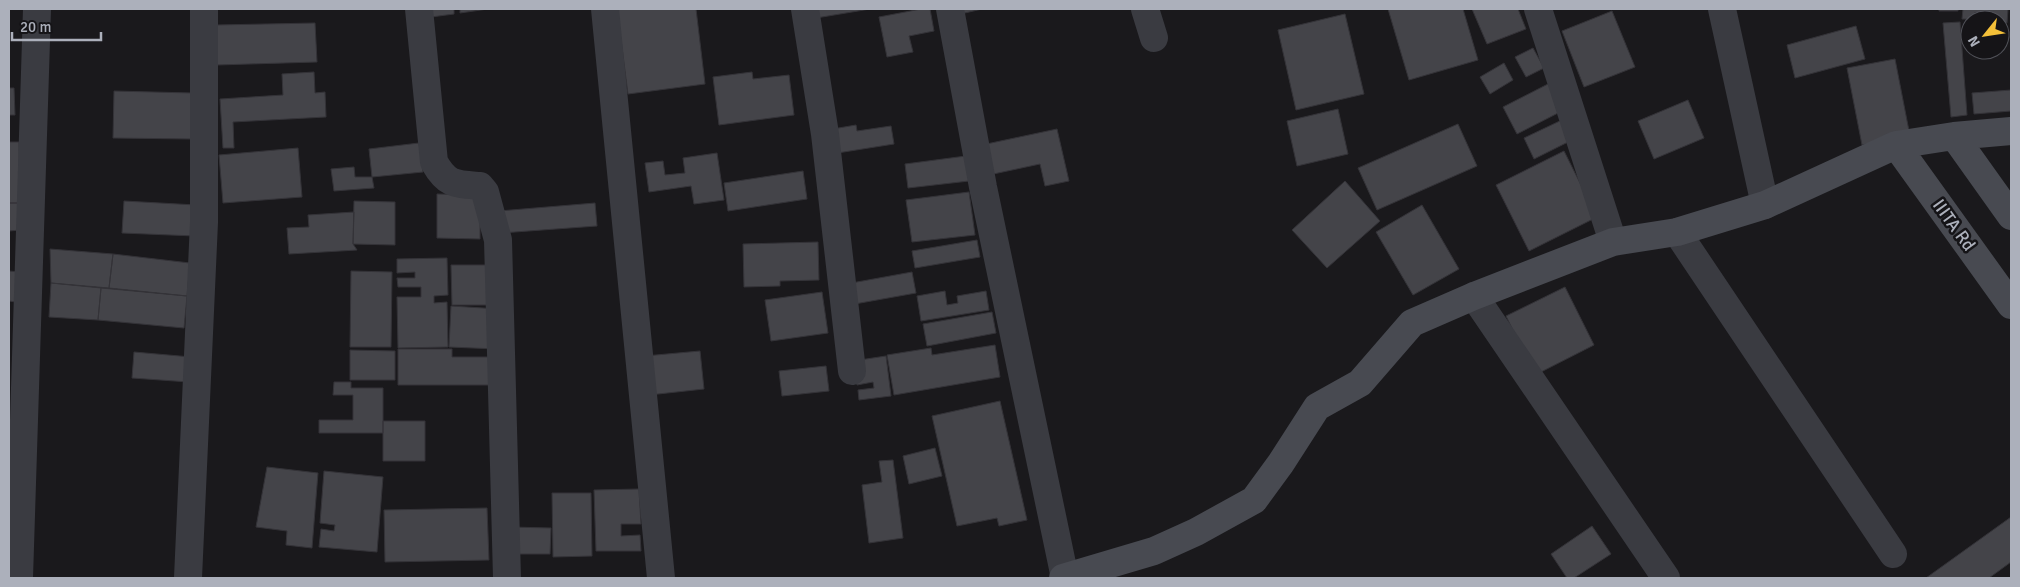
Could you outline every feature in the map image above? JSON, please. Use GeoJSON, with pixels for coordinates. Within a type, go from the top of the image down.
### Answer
{"type":"FeatureCollection","features":[{"type":"Feature","properties":{"kind":"street"},"geometry":{"type":"LineString","coordinates":[[19,578],[17,374],[37,9]]}},
{"type":"Feature","properties":{"kind":"street"},"geometry":{"type":"LineString","coordinates":[[188,578],[204,222],[204,9]]}},
{"type":"Feature","properties":{"kind":"street"},"geometry":{"type":"LineString","coordinates":[[419,9],[434,162],[442,177],[459,184],[480,186],[484,192],[498,240],[507,578]]}},
{"type":"Feature","properties":{"kind":"street"},"geometry":{"type":"LineString","coordinates":[[605,9],[661,578]]}},
{"type":"Feature","properties":{"kind":"street"},"geometry":{"type":"LineString","coordinates":[[805,9],[825,134],[852,371]]}},
{"type":"Feature","properties":{"kind":"street"},"geometry":{"type":"LineString","coordinates":[[950,9],[983,187],[1064,578],[1154,551],[1196,532],[1254,500],[1317,408],[1360,382],[1412,322],[1614,242],[1677,232],[1765,205],[1896,146],[1954,136],[2011,131]]}},
{"type":"Feature","properties":{"kind":"street"},"geometry":{"type":"LineString","coordinates":[[1145,9],[1154,38]]}},
{"type":"Feature","properties":{"kind":"street"},"geometry":{"type":"LineString","coordinates":[[1538,9],[1614,242]]}},
{"type":"Feature","properties":{"kind":"street"},"geometry":{"type":"LineString","coordinates":[[1722,9],[1765,205]]}},
{"type":"Feature","properties":{"kind":"street"},"geometry":{"type":"LineString","coordinates":[[1954,136],[2011,216]]}},
{"type":"Feature","properties":{"kind":"street","name":"IIITA Rd"},"geometry":{"type":"LineString","coordinates":[[1896,146],[2011,305]]}},
{"type":"Feature","properties":{"kind":"street"},"geometry":{"type":"LineString","coordinates":[[1677,232],[1894,554]]}},
{"type":"Feature","properties":{"kind":"street"},"geometry":{"type":"LineString","coordinates":[[1474,296],[1666,578]]}},
{"type":"Feature","properties":{"kind":"building"},"geometry":{"type":"Polygon","coordinates":[[[430,9],[454,9],[454,14],[431,17],[430,9]]]}},
{"type":"Feature","properties":{"kind":"building"},"geometry":{"type":"Polygon","coordinates":[[[460,9],[488,9],[460,13],[460,9]]]}},
{"type":"Feature","properties":{"kind":"building"},"geometry":{"type":"Polygon","coordinates":[[[617,9],[696,9],[705,84],[628,94],[617,9]]]}},
{"type":"Feature","properties":{"kind":"building"},"geometry":{"type":"Polygon","coordinates":[[[808,9],[870,9],[810,19],[808,9]]]}},
{"type":"Feature","properties":{"kind":"building"},"geometry":{"type":"Polygon","coordinates":[[[930,9],[934,31],[909,36],[913,52],[887,57],[879,17],[930,9]]]}},
{"type":"Feature","properties":{"kind":"building"},"geometry":{"type":"Polygon","coordinates":[[[950,9],[982,9],[952,16],[950,9]]]}},
{"type":"Feature","properties":{"kind":"building"},"geometry":{"type":"Polygon","coordinates":[[[1388,9],[1463,9],[1478,60],[1409,80],[1388,9]]]}},
{"type":"Feature","properties":{"kind":"building"},"geometry":{"type":"Polygon","coordinates":[[[1472,9],[1518,9],[1526,29],[1487,44],[1472,9]]]}},
{"type":"Feature","properties":{"kind":"building"},"geometry":{"type":"Polygon","coordinates":[[[1939,9],[1958,9],[1958,11],[1939,11],[1939,9]]]}},
{"type":"Feature","properties":{"kind":"building"},"geometry":{"type":"Polygon","coordinates":[[[1963,9],[2008,9],[2008,10],[1963,9]]]}},
{"type":"Feature","properties":{"kind":"building"},"geometry":{"type":"Polygon","coordinates":[[[1612,11],[1635,67],[1584,87],[1562,31],[1612,11]]]}},
{"type":"Feature","properties":{"kind":"building"},"geometry":{"type":"Polygon","coordinates":[[[1345,14],[1364,94],[1296,110],[1278,30],[1345,14]]]}},
{"type":"Feature","properties":{"kind":"building"},"geometry":{"type":"Polygon","coordinates":[[[1960,22],[1960,60],[1963,60],[1967,115],[1951,117],[1943,23],[1960,22]]]}},
{"type":"Feature","properties":{"kind":"building"},"geometry":{"type":"Polygon","coordinates":[[[315,23],[317,62],[217,65],[216,25],[315,23]]]}},
{"type":"Feature","properties":{"kind":"building"},"geometry":{"type":"Polygon","coordinates":[[[1856,26],[1865,59],[1795,78],[1787,45],[1856,26]]]}},
{"type":"Feature","properties":{"kind":"building"},"geometry":{"type":"Polygon","coordinates":[[[1533,48],[1544,68],[1526,77],[1515,57],[1533,48]]]}},
{"type":"Feature","properties":{"kind":"building"},"geometry":{"type":"Polygon","coordinates":[[[1895,59],[1910,136],[1862,145],[1847,68],[1895,59]]]}},
{"type":"Feature","properties":{"kind":"building"},"geometry":{"type":"Polygon","coordinates":[[[1504,63],[1513,80],[1490,94],[1480,77],[1504,63]]]}},
{"type":"Feature","properties":{"kind":"building"},"geometry":{"type":"Polygon","coordinates":[[[314,72],[315,93],[325,92],[326,117],[233,122],[234,148],[223,148],[220,99],[283,95],[282,74],[314,72]]]}},
{"type":"Feature","properties":{"kind":"building"},"geometry":{"type":"Polygon","coordinates":[[[752,72],[753,79],[789,75],[794,115],[719,125],[713,77],[752,72]]]}},
{"type":"Feature","properties":{"kind":"building"},"geometry":{"type":"Polygon","coordinates":[[[1548,84],[1562,111],[1517,134],[1503,107],[1548,84]]]}},
{"type":"Feature","properties":{"kind":"building"},"geometry":{"type":"Polygon","coordinates":[[[9,88],[14,88],[15,115],[9,115],[9,88]]]}},
{"type":"Feature","properties":{"kind":"building"},"geometry":{"type":"Polygon","coordinates":[[[2011,90],[2011,111],[1974,114],[1972,93],[2011,90]]]}},
{"type":"Feature","properties":{"kind":"building"},"geometry":{"type":"Polygon","coordinates":[[[114,91],[192,93],[191,139],[113,138],[114,91]]]}},
{"type":"Feature","properties":{"kind":"building"},"geometry":{"type":"Polygon","coordinates":[[[1688,100],[1704,138],[1654,159],[1638,121],[1688,100]]]}},
{"type":"Feature","properties":{"kind":"building"},"geometry":{"type":"Polygon","coordinates":[[[1338,109],[1348,154],[1297,166],[1287,121],[1338,109]]]}},
{"type":"Feature","properties":{"kind":"building"},"geometry":{"type":"Polygon","coordinates":[[[1564,119],[1574,139],[1534,159],[1524,138],[1564,119]]]}},
{"type":"Feature","properties":{"kind":"building"},"geometry":{"type":"Polygon","coordinates":[[[1458,124],[1477,166],[1377,210],[1358,168],[1458,124]]]}},
{"type":"Feature","properties":{"kind":"building"},"geometry":{"type":"Polygon","coordinates":[[[856,125],[857,131],[891,126],[894,144],[831,154],[827,130],[856,125]]]}},
{"type":"Feature","properties":{"kind":"building"},"geometry":{"type":"Polygon","coordinates":[[[1057,129],[1069,181],[1045,186],[1040,164],[984,176],[977,146],[1057,129]]]}},
{"type":"Feature","properties":{"kind":"building"},"geometry":{"type":"Polygon","coordinates":[[[9,142],[19,142],[20,203],[9,203],[9,142]]]}},
{"type":"Feature","properties":{"kind":"building"},"geometry":{"type":"Polygon","coordinates":[[[419,143],[423,172],[372,177],[369,149],[419,143]]]}},
{"type":"Feature","properties":{"kind":"building"},"geometry":{"type":"Polygon","coordinates":[[[298,148],[302,197],[223,203],[219,155],[298,148]]]}},
{"type":"Feature","properties":{"kind":"building"},"geometry":{"type":"Polygon","coordinates":[[[1564,151],[1597,217],[1529,251],[1496,185],[1564,151]]]}},
{"type":"Feature","properties":{"kind":"building"},"geometry":{"type":"Polygon","coordinates":[[[717,153],[724,200],[694,204],[691,186],[649,192],[645,163],[663,161],[665,175],[685,173],[683,158],[717,153]]]}},
{"type":"Feature","properties":{"kind":"building"},"geometry":{"type":"Polygon","coordinates":[[[966,156],[969,181],[908,188],[905,164],[966,156]]]}},
{"type":"Feature","properties":{"kind":"building"},"geometry":{"type":"Polygon","coordinates":[[[354,167],[355,177],[372,177],[374,188],[334,191],[331,169],[354,167]]]}},
{"type":"Feature","properties":{"kind":"building"},"geometry":{"type":"Polygon","coordinates":[[[803,171],[807,199],[728,211],[724,183],[803,171]]]}},
{"type":"Feature","properties":{"kind":"building"},"geometry":{"type":"Polygon","coordinates":[[[1345,181],[1380,221],[1327,268],[1292,230],[1345,181]]]}},
{"type":"Feature","properties":{"kind":"building"},"geometry":{"type":"Polygon","coordinates":[[[969,192],[975,235],[912,242],[906,200],[969,192]]]}},
{"type":"Feature","properties":{"kind":"building"},"geometry":{"type":"Polygon","coordinates":[[[437,194],[480,195],[480,239],[437,238],[437,194]]]}},
{"type":"Feature","properties":{"kind":"building"},"geometry":{"type":"Polygon","coordinates":[[[124,201],[196,205],[195,236],[122,233],[124,201]]]}},
{"type":"Feature","properties":{"kind":"building"},"geometry":{"type":"Polygon","coordinates":[[[354,201],[395,202],[395,245],[353,244],[354,201]]]}},
{"type":"Feature","properties":{"kind":"building"},"geometry":{"type":"Polygon","coordinates":[[[9,203],[20,203],[20,230],[9,231],[9,203]]]}},
{"type":"Feature","properties":{"kind":"building"},"geometry":{"type":"Polygon","coordinates":[[[595,203],[597,226],[501,233],[499,211],[595,203]]]}},
{"type":"Feature","properties":{"kind":"building"},"geometry":{"type":"Polygon","coordinates":[[[1422,205],[1459,269],[1413,295],[1376,232],[1422,205]]]}},
{"type":"Feature","properties":{"kind":"building"},"geometry":{"type":"Polygon","coordinates":[[[354,212],[353,244],[357,250],[289,254],[287,228],[309,227],[308,215],[354,212]]]}},
{"type":"Feature","properties":{"kind":"building"},"geometry":{"type":"Polygon","coordinates":[[[977,240],[980,257],[915,268],[912,251],[977,240]]]}},
{"type":"Feature","properties":{"kind":"building"},"geometry":{"type":"Polygon","coordinates":[[[818,242],[819,280],[780,281],[780,286],[744,287],[743,244],[818,242]]]}},
{"type":"Feature","properties":{"kind":"building"},"geometry":{"type":"Polygon","coordinates":[[[50,249],[113,254],[109,288],[51,283],[50,249]]]}},
{"type":"Feature","properties":{"kind":"building"},"geometry":{"type":"Polygon","coordinates":[[[113,254],[190,263],[187,296],[109,288],[113,254]]]}},
{"type":"Feature","properties":{"kind":"building"},"geometry":{"type":"Polygon","coordinates":[[[447,258],[448,295],[434,296],[434,303],[447,302],[448,347],[398,348],[397,297],[421,297],[421,287],[398,287],[397,278],[415,278],[415,272],[397,273],[397,259],[447,258]]]}},
{"type":"Feature","properties":{"kind":"building"},"geometry":{"type":"Polygon","coordinates":[[[451,265],[494,265],[494,305],[452,305],[451,265]]]}},
{"type":"Feature","properties":{"kind":"building"},"geometry":{"type":"Polygon","coordinates":[[[9,271],[19,272],[16,302],[9,301],[9,271]]]}},
{"type":"Feature","properties":{"kind":"building"},"geometry":{"type":"Polygon","coordinates":[[[351,271],[392,272],[391,347],[350,347],[351,271]]]}},
{"type":"Feature","properties":{"kind":"building"},"geometry":{"type":"Polygon","coordinates":[[[912,272],[916,293],[849,305],[846,284],[912,272]]]}},
{"type":"Feature","properties":{"kind":"building"},"geometry":{"type":"Polygon","coordinates":[[[51,283],[101,288],[98,320],[49,317],[51,283]]]}},
{"type":"Feature","properties":{"kind":"building"},"geometry":{"type":"Polygon","coordinates":[[[1565,287],[1594,345],[1535,375],[1506,316],[1565,287]]]}},
{"type":"Feature","properties":{"kind":"building"},"geometry":{"type":"Polygon","coordinates":[[[101,288],[187,296],[184,328],[98,320],[101,288]]]}},
{"type":"Feature","properties":{"kind":"building"},"geometry":{"type":"Polygon","coordinates":[[[945,291],[947,305],[958,303],[957,296],[986,291],[989,310],[921,321],[917,296],[945,291]]]}},
{"type":"Feature","properties":{"kind":"building"},"geometry":{"type":"Polygon","coordinates":[[[822,292],[828,333],[771,341],[765,300],[822,292]]]}},
{"type":"Feature","properties":{"kind":"building"},"geometry":{"type":"Polygon","coordinates":[[[451,306],[499,309],[497,349],[449,347],[451,306]]]}},
{"type":"Feature","properties":{"kind":"building"},"geometry":{"type":"Polygon","coordinates":[[[992,312],[996,333],[927,346],[923,324],[992,312]]]}},
{"type":"Feature","properties":{"kind":"building"},"geometry":{"type":"Polygon","coordinates":[[[995,345],[1000,377],[894,395],[887,355],[931,348],[932,355],[995,345]]]}},
{"type":"Feature","properties":{"kind":"building"},"geometry":{"type":"Polygon","coordinates":[[[398,349],[452,349],[452,357],[492,357],[492,385],[398,385],[398,349]]]}},
{"type":"Feature","properties":{"kind":"building"},"geometry":{"type":"Polygon","coordinates":[[[350,350],[395,351],[395,380],[350,380],[350,350]]]}},
{"type":"Feature","properties":{"kind":"building"},"geometry":{"type":"Polygon","coordinates":[[[700,351],[704,389],[649,395],[645,356],[700,351]]]}},
{"type":"Feature","properties":{"kind":"building"},"geometry":{"type":"Polygon","coordinates":[[[134,352],[191,357],[189,382],[132,378],[134,352]]]}},
{"type":"Feature","properties":{"kind":"building"},"geometry":{"type":"Polygon","coordinates":[[[886,356],[891,396],[859,400],[858,390],[874,388],[873,382],[857,385],[853,361],[886,356]]]}},
{"type":"Feature","properties":{"kind":"building"},"geometry":{"type":"Polygon","coordinates":[[[826,366],[829,391],[782,396],[779,371],[826,366]]]}},
{"type":"Feature","properties":{"kind":"building"},"geometry":{"type":"Polygon","coordinates":[[[334,382],[351,382],[351,388],[383,388],[383,433],[319,433],[319,420],[353,420],[353,395],[333,395],[334,382]]]}},
{"type":"Feature","properties":{"kind":"building"},"geometry":{"type":"Polygon","coordinates":[[[1000,401],[1027,520],[999,526],[997,518],[957,526],[932,416],[1000,401]]]}},
{"type":"Feature","properties":{"kind":"building"},"geometry":{"type":"Polygon","coordinates":[[[383,421],[425,421],[425,461],[383,461],[383,421]]]}},
{"type":"Feature","properties":{"kind":"building"},"geometry":{"type":"Polygon","coordinates":[[[935,448],[942,476],[909,484],[903,456],[935,448]]]}},
{"type":"Feature","properties":{"kind":"building"},"geometry":{"type":"Polygon","coordinates":[[[893,460],[903,538],[869,543],[862,485],[882,482],[879,461],[893,460]]]}},
{"type":"Feature","properties":{"kind":"building"},"geometry":{"type":"Polygon","coordinates":[[[267,467],[318,473],[312,548],[286,545],[287,531],[256,527],[267,467]]]}},
{"type":"Feature","properties":{"kind":"building"},"geometry":{"type":"Polygon","coordinates":[[[324,471],[383,477],[377,552],[319,547],[321,529],[334,531],[335,525],[320,523],[324,471]]]}},
{"type":"Feature","properties":{"kind":"building"},"geometry":{"type":"Polygon","coordinates":[[[639,489],[641,524],[621,524],[621,536],[640,535],[641,551],[596,551],[594,490],[639,489]]]}},
{"type":"Feature","properties":{"kind":"building"},"geometry":{"type":"Polygon","coordinates":[[[552,493],[591,493],[592,556],[553,557],[552,493]]]}},
{"type":"Feature","properties":{"kind":"building"},"geometry":{"type":"Polygon","coordinates":[[[487,508],[489,560],[385,562],[384,510],[487,508]]]}},
{"type":"Feature","properties":{"kind":"building"},"geometry":{"type":"Polygon","coordinates":[[[2011,517],[2011,562],[1989,578],[1926,578],[2011,517]]]}},
{"type":"Feature","properties":{"kind":"building"},"geometry":{"type":"Polygon","coordinates":[[[1592,526],[1611,554],[1574,578],[1567,578],[1551,554],[1592,526]]]}},
{"type":"Feature","properties":{"kind":"building"},"geometry":{"type":"Polygon","coordinates":[[[510,527],[551,528],[550,554],[510,554],[510,527]]]}}]}
